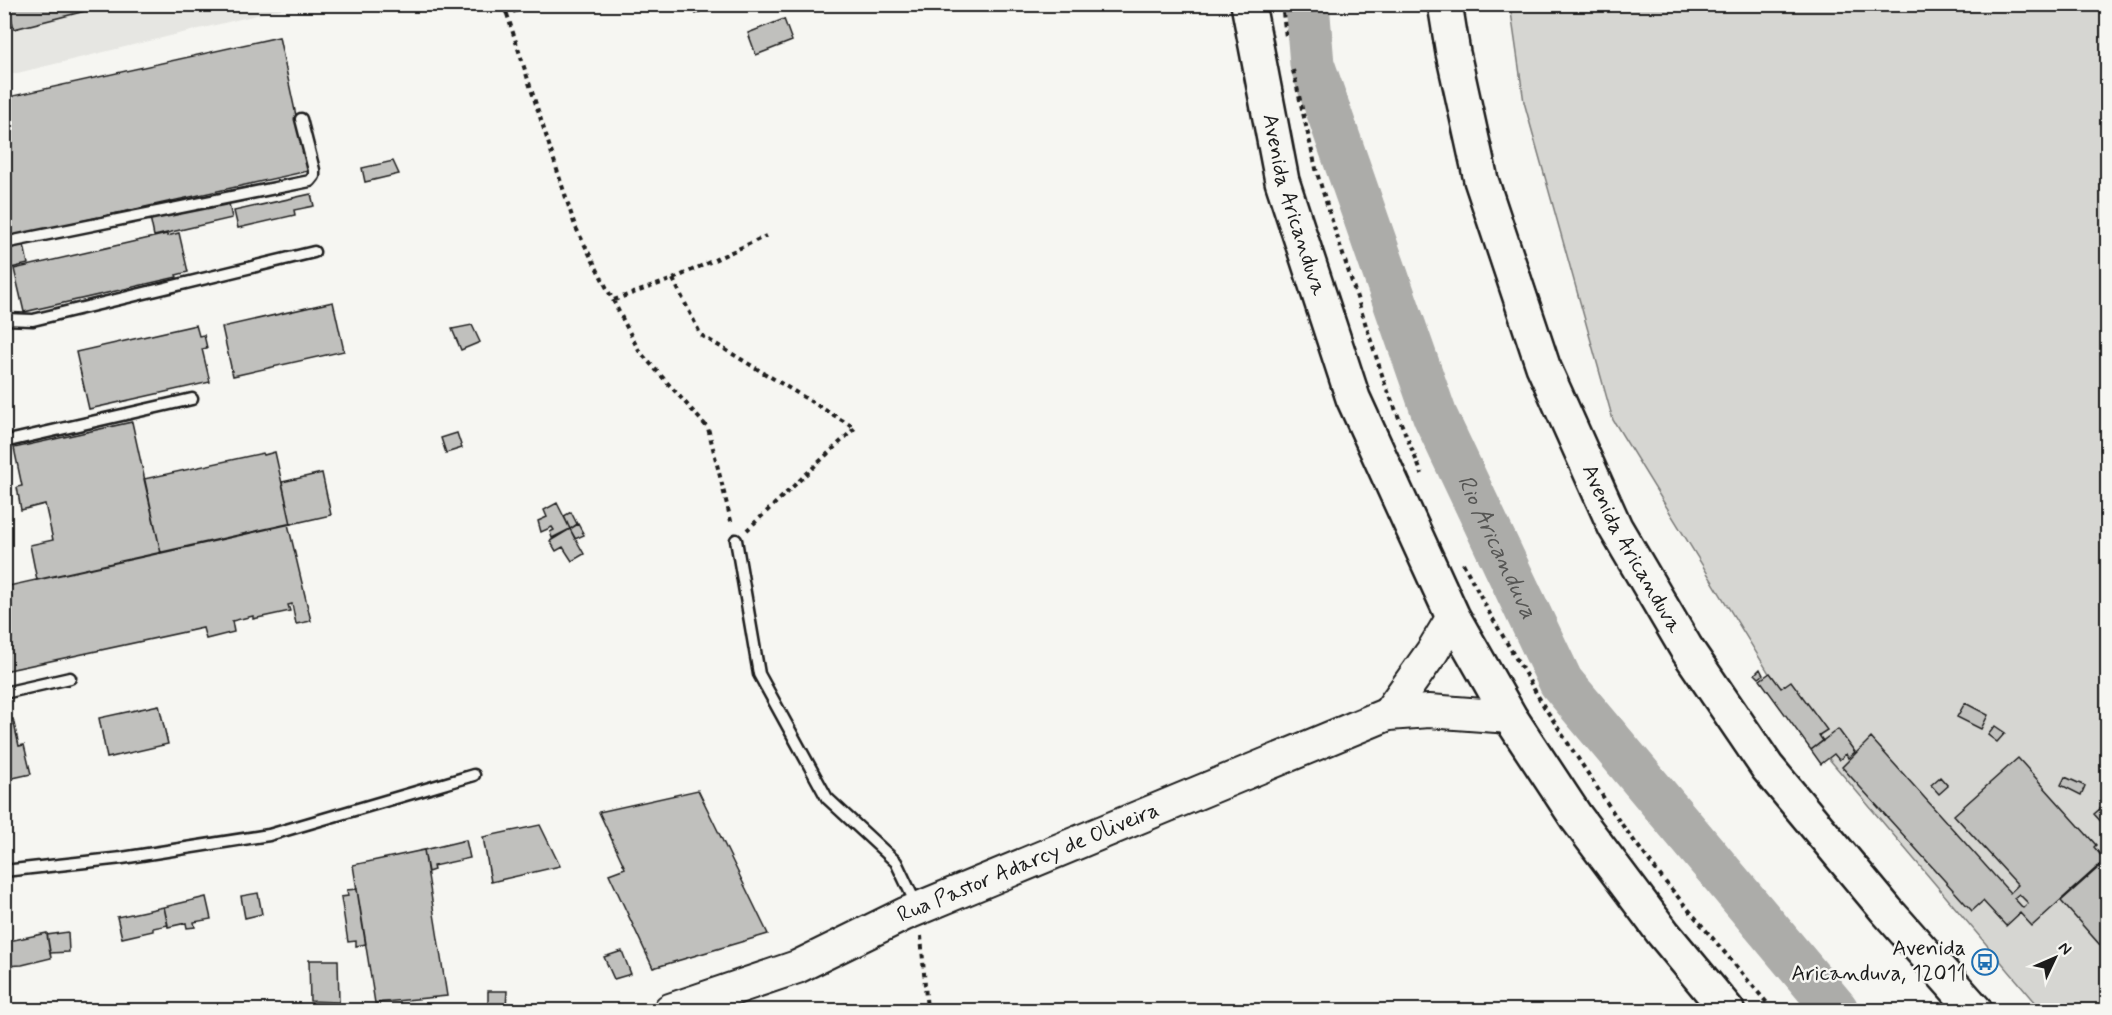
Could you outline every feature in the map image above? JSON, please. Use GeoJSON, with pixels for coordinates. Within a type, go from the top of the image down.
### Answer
{"type":"FeatureCollection","features":[{"type":"Feature","properties":{"kind":"highway","name":"Avenida Aricanduva"},"geometry":{"type":"LineString","coordinates":[[1248,4],[1282,181],[1353,398],[1453,617],[1510,717],[1576,817],[1663,933],[1727,1011]]}},
{"type":"Feature","properties":{"kind":"highway","name":"Avenida Aricanduva"},"geometry":{"type":"LineString","coordinates":[[1445,4],[1453,53],[1481,180],[1543,366],[1615,527],[1686,648],[1767,766],[1887,911],[1975,1011]]}},
{"type":"Feature","properties":{"kind":"street"},"geometry":{"type":"LineString","coordinates":[[1388,714],[1432,652],[1453,617]]}},
{"type":"Feature","properties":{"kind":"street","name":"Rua Pastor Adarcy de Oliveira"},"geometry":{"type":"LineString","coordinates":[[670,1011],[797,967],[919,909],[1388,714],[1429,711],[1510,717]]}},
{"type":"Feature","properties":{"kind":"lane"},"geometry":{"type":"LineString","coordinates":[[4,243],[310,182],[314,176],[314,170],[300,119]]}},
{"type":"Feature","properties":{"kind":"lane"},"geometry":{"type":"LineString","coordinates":[[4,319],[33,320],[314,252]]}},
{"type":"Feature","properties":{"kind":"lane"},"geometry":{"type":"LineString","coordinates":[[4,442],[192,399]]}},
{"type":"Feature","properties":{"kind":"lane"},"geometry":{"type":"LineString","coordinates":[[736,540],[759,674],[827,798],[896,862],[919,909]]}},
{"type":"Feature","properties":{"kind":"lane"},"geometry":{"type":"LineString","coordinates":[[4,693],[70,678]]}},
{"type":"Feature","properties":{"kind":"lane"},"geometry":{"type":"LineString","coordinates":[[4,871],[122,858],[269,835],[474,775]]}},
{"type":"Feature","properties":{"kind":"path"},"geometry":{"type":"LineString","coordinates":[[501,4],[507,14],[575,226],[639,351],[708,428],[736,540],[855,428],[701,335],[673,279]]}},
{"type":"Feature","properties":{"kind":"path"},"geometry":{"type":"LineString","coordinates":[[507,14],[536,4]]}},
{"type":"Feature","properties":{"kind":"path"},"geometry":{"type":"LineString","coordinates":[[1282,4],[1287,48]]}},
{"type":"Feature","properties":{"kind":"path"},"geometry":{"type":"LineString","coordinates":[[1293,70],[1317,173],[1342,252],[1385,384],[1426,482]]}},
{"type":"Feature","properties":{"kind":"path"},"geometry":{"type":"LineString","coordinates":[[614,300],[673,279],[766,236]]}},
{"type":"Feature","properties":{"kind":"path"},"geometry":{"type":"LineString","coordinates":[[1458,553],[1490,614],[1545,708],[1617,818],[1662,878],[1773,1011]]}},
{"type":"Feature","properties":{"kind":"path"},"geometry":{"type":"LineString","coordinates":[[919,909],[927,1011]]}},
{"type":"Feature","properties":{"kind":"shaded area"},"geometry":{"type":"Polygon","coordinates":[[[5,4],[298,5],[5,76],[5,4]]]}},
{"type":"Feature","properties":{"kind":"shaded area"},"geometry":{"type":"Polygon","coordinates":[[[1510,5],[2107,5],[2107,1010],[2042,1010],[1802,727],[1613,420],[1524,102],[1510,5]]]}},
{"type":"Feature","properties":{"kind":"building"},"geometry":{"type":"Polygon","coordinates":[[[8,4],[113,4],[14,29],[8,4]]]}},
{"type":"Feature","properties":{"kind":"building"},"geometry":{"type":"Polygon","coordinates":[[[691,4],[705,4],[707,8],[696,14],[691,4]]]}},
{"type":"Feature","properties":{"kind":"building"},"geometry":{"type":"Polygon","coordinates":[[[784,19],[792,41],[756,55],[748,33],[784,19]]]}},
{"type":"Feature","properties":{"kind":"building"},"geometry":{"type":"Polygon","coordinates":[[[279,37],[308,171],[4,238],[4,98],[279,37]]]}},
{"type":"Feature","properties":{"kind":"building"},"geometry":{"type":"Polygon","coordinates":[[[393,161],[399,174],[365,182],[362,168],[393,161]]]}},
{"type":"Feature","properties":{"kind":"building"},"geometry":{"type":"Polygon","coordinates":[[[311,194],[314,206],[294,210],[295,215],[238,228],[234,211],[311,194]]]}},
{"type":"Feature","properties":{"kind":"building"},"geometry":{"type":"Polygon","coordinates":[[[228,199],[232,218],[154,236],[150,217],[228,199]]]}},
{"type":"Feature","properties":{"kind":"building"},"geometry":{"type":"Polygon","coordinates":[[[179,233],[188,272],[176,275],[177,277],[24,312],[14,269],[179,233]]]}},
{"type":"Feature","properties":{"kind":"building"},"geometry":{"type":"Polygon","coordinates":[[[24,245],[28,264],[11,268],[7,249],[24,245]]]}},
{"type":"Feature","properties":{"kind":"building"},"geometry":{"type":"Polygon","coordinates":[[[333,302],[344,351],[233,376],[222,327],[333,302]]]}},
{"type":"Feature","properties":{"kind":"building"},"geometry":{"type":"Polygon","coordinates":[[[196,325],[199,336],[204,335],[207,348],[202,349],[210,382],[89,409],[76,352],[196,325]]]}},
{"type":"Feature","properties":{"kind":"building"},"geometry":{"type":"Polygon","coordinates":[[[472,325],[480,342],[461,350],[452,329],[472,325]]]}},
{"type":"Feature","properties":{"kind":"building"},"geometry":{"type":"Polygon","coordinates":[[[132,422],[161,553],[37,580],[30,545],[53,540],[45,504],[21,510],[17,487],[22,486],[14,448],[132,422]]]}},
{"type":"Feature","properties":{"kind":"building"},"geometry":{"type":"Polygon","coordinates":[[[457,433],[462,448],[446,453],[441,438],[457,433]]]}},
{"type":"Feature","properties":{"kind":"building"},"geometry":{"type":"Polygon","coordinates":[[[275,452],[291,524],[161,553],[144,479],[275,452]]]}},
{"type":"Feature","properties":{"kind":"building"},"geometry":{"type":"Polygon","coordinates":[[[322,473],[331,515],[291,524],[282,482],[322,473]]]}},
{"type":"Feature","properties":{"kind":"building"},"geometry":{"type":"Polygon","coordinates":[[[557,503],[570,529],[552,538],[550,532],[554,530],[552,527],[541,532],[538,521],[547,517],[544,510],[557,503]]]}},
{"type":"Feature","properties":{"kind":"building"},"geometry":{"type":"Polygon","coordinates":[[[571,512],[577,524],[570,529],[564,516],[571,512]]]}},
{"type":"Feature","properties":{"kind":"building"},"geometry":{"type":"Polygon","coordinates":[[[288,524],[311,621],[296,624],[292,604],[288,605],[290,611],[232,621],[234,632],[206,639],[203,628],[4,671],[4,587],[288,524]]]}},
{"type":"Feature","properties":{"kind":"building"},"geometry":{"type":"Polygon","coordinates":[[[578,524],[584,535],[575,539],[570,529],[578,524]]]}},
{"type":"Feature","properties":{"kind":"building"},"geometry":{"type":"Polygon","coordinates":[[[570,529],[584,554],[572,561],[563,547],[556,551],[550,541],[570,529]]]}},
{"type":"Feature","properties":{"kind":"building"},"geometry":{"type":"Polygon","coordinates":[[[1760,669],[1763,675],[1759,678],[1755,674],[1760,669]]]}},
{"type":"Feature","properties":{"kind":"building"},"geometry":{"type":"Polygon","coordinates":[[[1770,673],[1781,688],[1791,681],[1827,730],[1819,735],[1823,741],[1811,750],[1760,680],[1770,673]]]}},
{"type":"Feature","properties":{"kind":"building"},"geometry":{"type":"Polygon","coordinates":[[[1965,703],[1988,715],[1981,729],[1957,717],[1965,703]]]}},
{"type":"Feature","properties":{"kind":"building"},"geometry":{"type":"Polygon","coordinates":[[[159,705],[168,744],[107,758],[99,718],[159,705]]]}},
{"type":"Feature","properties":{"kind":"building"},"geometry":{"type":"Polygon","coordinates":[[[13,719],[19,746],[24,745],[31,774],[4,780],[4,721],[13,719]]]}},
{"type":"Feature","properties":{"kind":"building"},"geometry":{"type":"Polygon","coordinates":[[[1995,726],[2005,733],[1997,742],[1988,735],[1995,726]]]}},
{"type":"Feature","properties":{"kind":"building"},"geometry":{"type":"Polygon","coordinates":[[[1838,729],[1855,752],[1848,758],[1846,754],[1839,760],[1834,754],[1821,764],[1811,750],[1838,729]]]}},
{"type":"Feature","properties":{"kind":"building"},"geometry":{"type":"Polygon","coordinates":[[[1871,738],[2010,893],[2018,885],[1954,815],[2018,758],[2096,845],[2094,847],[2105,860],[2032,926],[2020,913],[2006,926],[1983,901],[1972,911],[1842,767],[1871,738]],[[2019,894],[2014,898],[2023,908],[2028,903],[2019,894]]]}},
{"type":"Feature","properties":{"kind":"building"},"geometry":{"type":"Polygon","coordinates":[[[1940,777],[1948,786],[1939,794],[1931,785],[1940,777]]]}},
{"type":"Feature","properties":{"kind":"building"},"geometry":{"type":"Polygon","coordinates":[[[2065,777],[2085,786],[2081,795],[2061,785],[2065,777]]]}},
{"type":"Feature","properties":{"kind":"building"},"geometry":{"type":"Polygon","coordinates":[[[698,790],[768,934],[653,968],[609,874],[625,868],[599,812],[698,790]]]}},
{"type":"Feature","properties":{"kind":"building"},"geometry":{"type":"Polygon","coordinates":[[[2108,802],[2108,829],[2094,814],[2108,802]]]}},
{"type":"Feature","properties":{"kind":"building"},"geometry":{"type":"Polygon","coordinates":[[[540,825],[560,866],[491,882],[483,837],[540,825]]]}},
{"type":"Feature","properties":{"kind":"building"},"geometry":{"type":"Polygon","coordinates":[[[466,840],[470,858],[433,866],[434,870],[428,872],[424,850],[466,840]]]}},
{"type":"Feature","properties":{"kind":"building"},"geometry":{"type":"Polygon","coordinates":[[[424,850],[447,996],[375,1003],[353,865],[424,850]]]}},
{"type":"Feature","properties":{"kind":"building"},"geometry":{"type":"Polygon","coordinates":[[[2108,859],[2108,954],[2061,901],[2108,859]]]}},
{"type":"Feature","properties":{"kind":"building"},"geometry":{"type":"Polygon","coordinates":[[[357,889],[366,944],[356,946],[356,941],[348,942],[341,897],[348,896],[347,890],[357,889]]]}},
{"type":"Feature","properties":{"kind":"building"},"geometry":{"type":"Polygon","coordinates":[[[258,893],[262,914],[245,918],[241,896],[258,893]]]}},
{"type":"Feature","properties":{"kind":"building"},"geometry":{"type":"Polygon","coordinates":[[[206,897],[211,919],[194,922],[195,927],[187,928],[186,923],[168,927],[164,907],[206,897]]]}},
{"type":"Feature","properties":{"kind":"building"},"geometry":{"type":"Polygon","coordinates":[[[164,907],[168,925],[122,938],[117,917],[164,907]]]}},
{"type":"Feature","properties":{"kind":"building"},"geometry":{"type":"Polygon","coordinates":[[[68,932],[69,952],[50,953],[47,935],[68,932]]]}},
{"type":"Feature","properties":{"kind":"building"},"geometry":{"type":"Polygon","coordinates":[[[47,933],[51,958],[22,965],[4,966],[4,942],[47,933]]]}},
{"type":"Feature","properties":{"kind":"building"},"geometry":{"type":"Polygon","coordinates":[[[622,951],[631,974],[614,979],[604,957],[622,951]]]}},
{"type":"Feature","properties":{"kind":"building"},"geometry":{"type":"Polygon","coordinates":[[[309,960],[338,960],[339,1002],[310,1001],[309,960]]]}},
{"type":"Feature","properties":{"kind":"building"},"geometry":{"type":"Polygon","coordinates":[[[488,991],[507,991],[506,1007],[488,1007],[488,991]]]}},
{"type":"Feature","properties":{"kind":"waterway","name":"Rio Aricanduva"},"geometry":{"type":"LineString","coordinates":[[1307,4],[1312,64],[1435,416],[1561,682],[1836,1010]]}},
{"type":"Feature","properties":{"kind":"place","name":"Avenida Aricanduva, 12011"},"geometry":{"type":"Point","coordinates":[1985,962]}}]}
